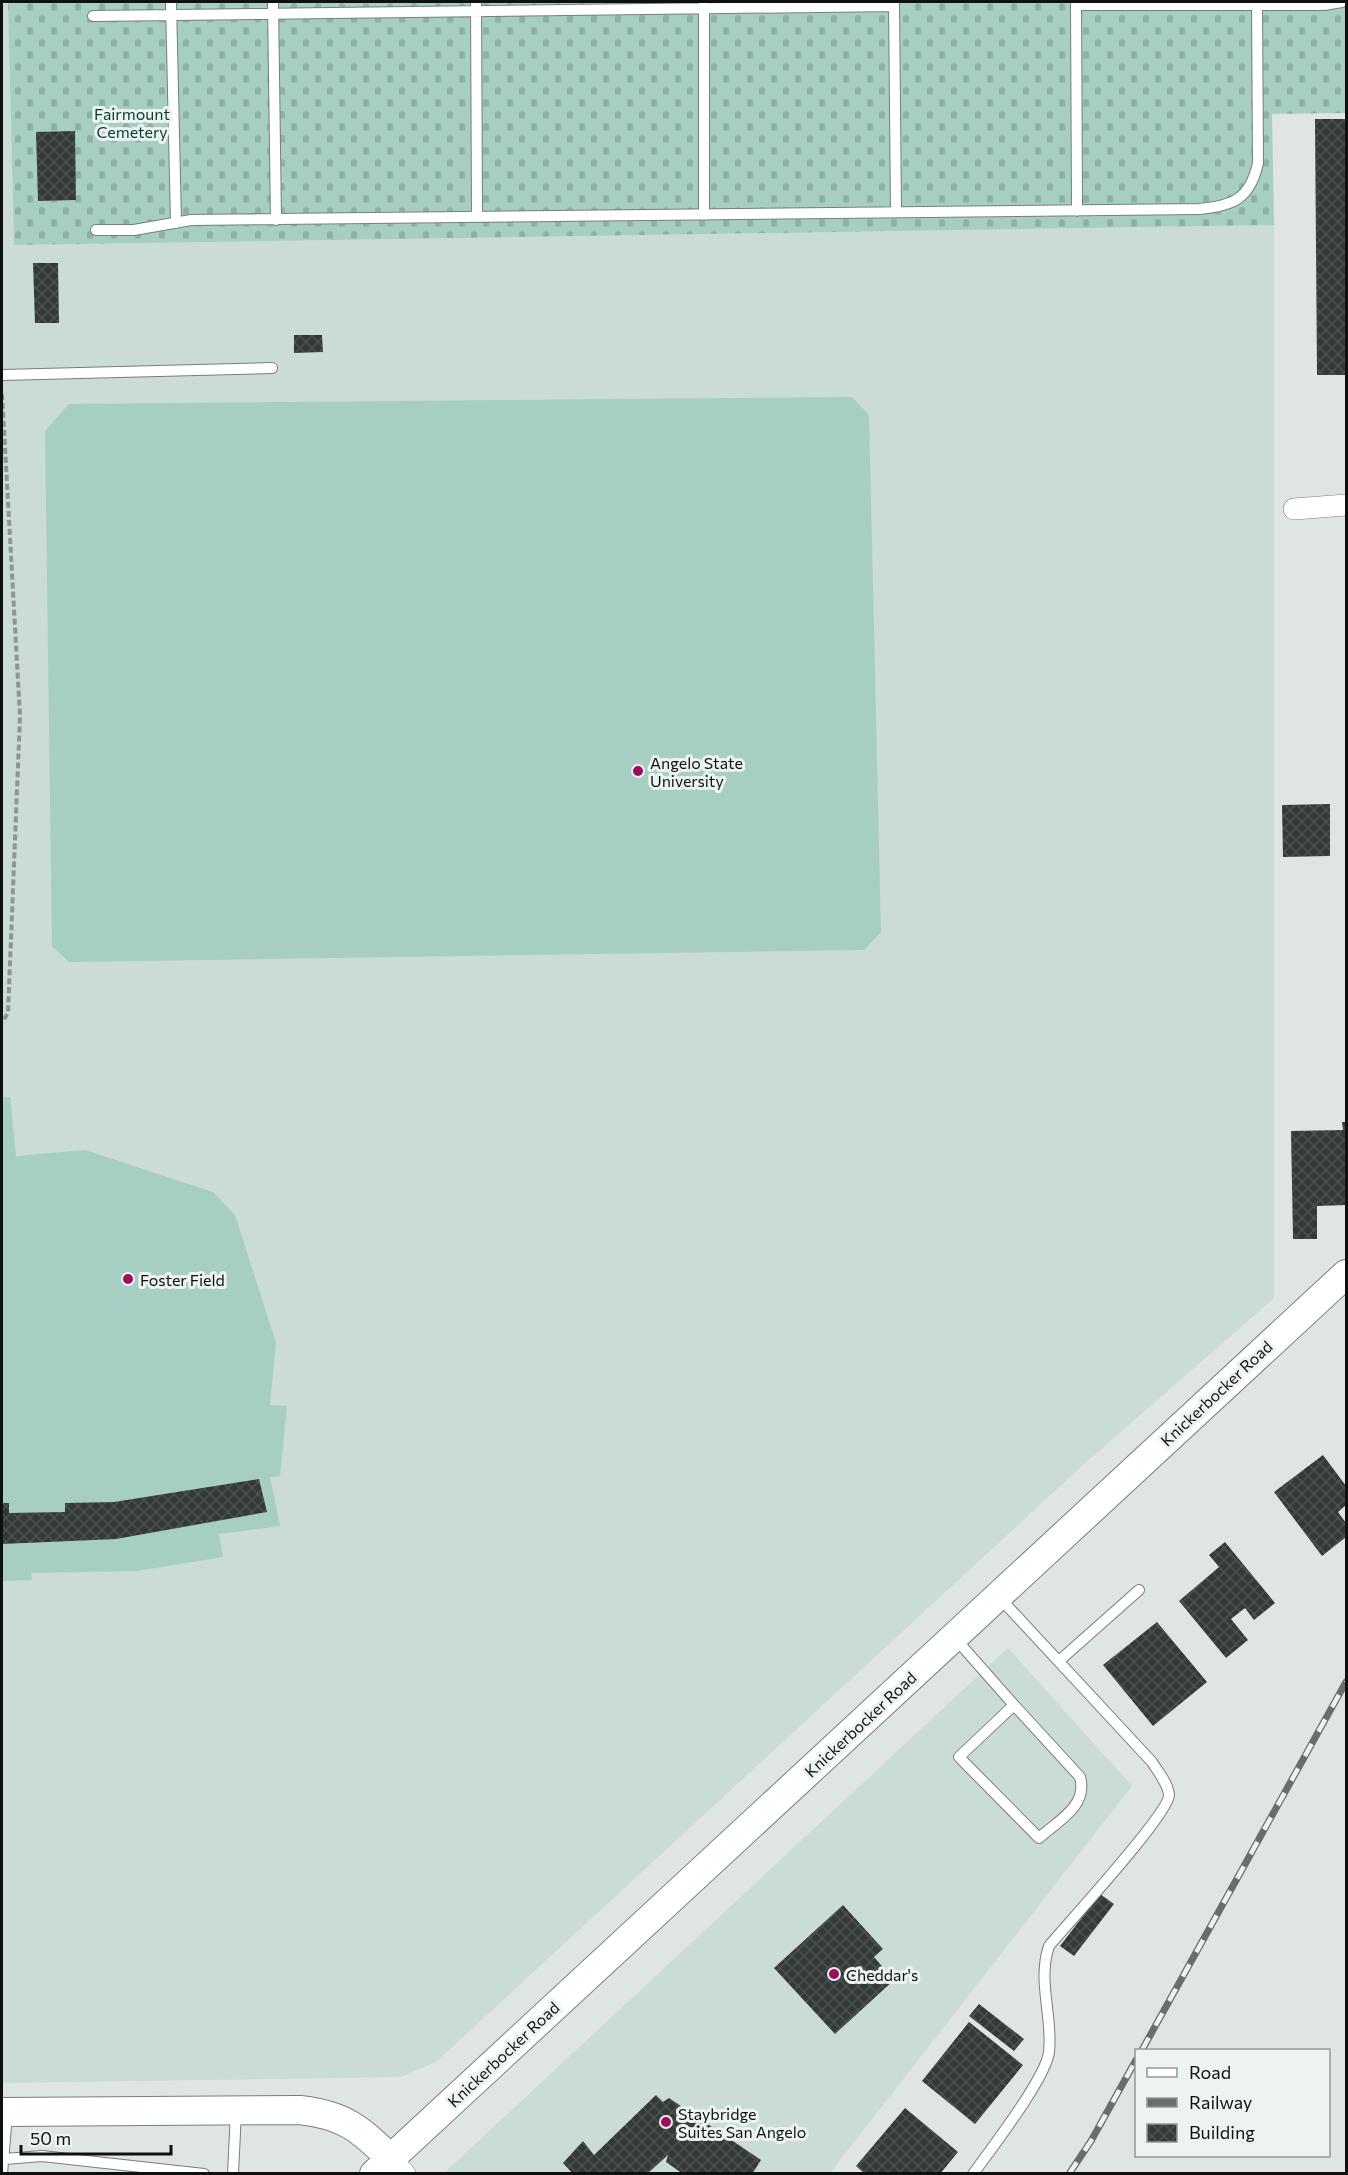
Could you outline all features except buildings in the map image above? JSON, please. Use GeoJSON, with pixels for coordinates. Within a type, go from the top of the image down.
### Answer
{"type":"FeatureCollection","features":[{"type":"Feature","properties":{"kind":"main road","name":"Knickerbocker Road"},"geometry":{"type":"LineString","coordinates":[[389,2168],[954,1636],[1339,1281],[1347,1262]]}},
{"type":"Feature","properties":{"kind":"main road"},"geometry":{"type":"LineString","coordinates":[[4,2112],[300,2110],[327,2113],[360,2129],[389,2168]]}},
{"type":"Feature","properties":{"kind":"street"},"geometry":{"type":"LineString","coordinates":[[1294,509],[1347,505]]}},
{"type":"Feature","properties":{"kind":"lane"},"geometry":{"type":"LineString","coordinates":[[171,2],[176,223]]}},
{"type":"Feature","properties":{"kind":"lane"},"geometry":{"type":"LineString","coordinates":[[273,2],[276,220]]}},
{"type":"Feature","properties":{"kind":"lane"},"geometry":{"type":"LineString","coordinates":[[1077,211],[1076,3],[1324,5],[1342,2]]}},
{"type":"Feature","properties":{"kind":"lane"},"geometry":{"type":"LineString","coordinates":[[96,230],[134,230],[176,223],[276,220],[1077,211],[1224,207],[1238,200],[1249,189],[1258,164],[1257,3]]}},
{"type":"Feature","properties":{"kind":"lane"},"geometry":{"type":"LineString","coordinates":[[93,16],[273,14],[476,6],[894,4],[896,212]]}},
{"type":"Feature","properties":{"kind":"lane"},"geometry":{"type":"LineString","coordinates":[[704,5],[704,215]]}},
{"type":"Feature","properties":{"kind":"lane"},"geometry":{"type":"LineString","coordinates":[[476,6],[477,217]]}},
{"type":"Feature","properties":{"kind":"lane"},"geometry":{"type":"LineString","coordinates":[[2,375],[272,368]]}},
{"type":"Feature","properties":{"kind":"lane"},"geometry":{"type":"LineString","coordinates":[[1059,1661],[1139,1590]]}},
{"type":"Feature","properties":{"kind":"lane"},"geometry":{"type":"LineString","coordinates":[[973,2174],[1014,2117],[1049,2055],[1043,1975],[1044,1960],[1049,1946],[1142,1837],[1165,1807],[1169,1797],[1167,1784],[1152,1762],[998,1596]]}},
{"type":"Feature","properties":{"kind":"lane"},"geometry":{"type":"LineString","coordinates":[[954,1636],[1080,1777],[1084,1789],[1080,1801],[1039,1838],[959,1757],[1014,1705]]}},
{"type":"Feature","properties":{"kind":"lane"},"geometry":{"type":"LineString","coordinates":[[233,2174],[236,2110]]}},
{"type":"Feature","properties":{"kind":"lane"},"geometry":{"type":"LineString","coordinates":[[2,2174],[5,2159],[4,2112]]}},
{"type":"Feature","properties":{"kind":"lane"},"geometry":{"type":"LineString","coordinates":[[5,2159],[42,2156],[204,2174]]}},
{"type":"Feature","properties":{"kind":"path"},"geometry":{"type":"LineString","coordinates":[[2,394],[20,716],[8,1013],[2,1022]]}},
{"type":"Feature","properties":{"kind":"shaded area","name":"Angelo State University"},"geometry":{"type":"Polygon","coordinates":[[[2,2],[8,2],[14,245],[1274,225],[1274,1298],[1084,1464],[436,2062],[401,2077],[2,2083],[2,2]]]}},
{"type":"Feature","properties":{"kind":"shaded area"},"geometry":{"type":"Polygon","coordinates":[[[1008,1648],[1132,1786],[830,2173],[443,2174],[1008,1648]]]}},
{"type":"Feature","properties":{"kind":"green space","name":"Fairmount Cemetery"},"geometry":{"type":"Polygon","coordinates":[[[8,2],[1346,2],[1346,113],[1272,114],[1274,225],[14,245],[8,2]]]}},
{"type":"Feature","properties":{"kind":"green space"},"geometry":{"type":"Polygon","coordinates":[[[852,397],[869,415],[881,932],[864,950],[69,962],[52,946],[45,431],[69,404],[852,397]]]}},
{"type":"Feature","properties":{"kind":"green space","name":"Foster Field"},"geometry":{"type":"Polygon","coordinates":[[[10,1097],[16,1156],[85,1150],[213,1192],[235,1215],[276,1343],[270,1405],[287,1406],[280,1476],[270,1477],[280,1526],[219,1534],[223,1557],[137,1571],[31,1573],[32,1580],[2,1581],[2,1098],[10,1097]]]}},
{"type":"Feature","properties":{"kind":"railway"},"geometry":{"type":"LineString","coordinates":[[1143,2049],[1346,1682]]}},
{"type":"Feature","properties":{"kind":"railway"},"geometry":{"type":"LineString","coordinates":[[1069,2174],[1091,2141],[1135,2062]]}},
{"type":"Feature","properties":{"kind":"place","name":"Angelo State University"},"geometry":{"type":"Point","coordinates":[638,771]}},
{"type":"Feature","properties":{"kind":"place","name":"Foster Field"},"geometry":{"type":"Point","coordinates":[128,1279]}},
{"type":"Feature","properties":{"kind":"place","name":"Cheddar's"},"geometry":{"type":"Point","coordinates":[834,1974]}},
{"type":"Feature","properties":{"kind":"place","name":"Staybridge Suites San Angelo"},"geometry":{"type":"Point","coordinates":[666,2122]}}]}
